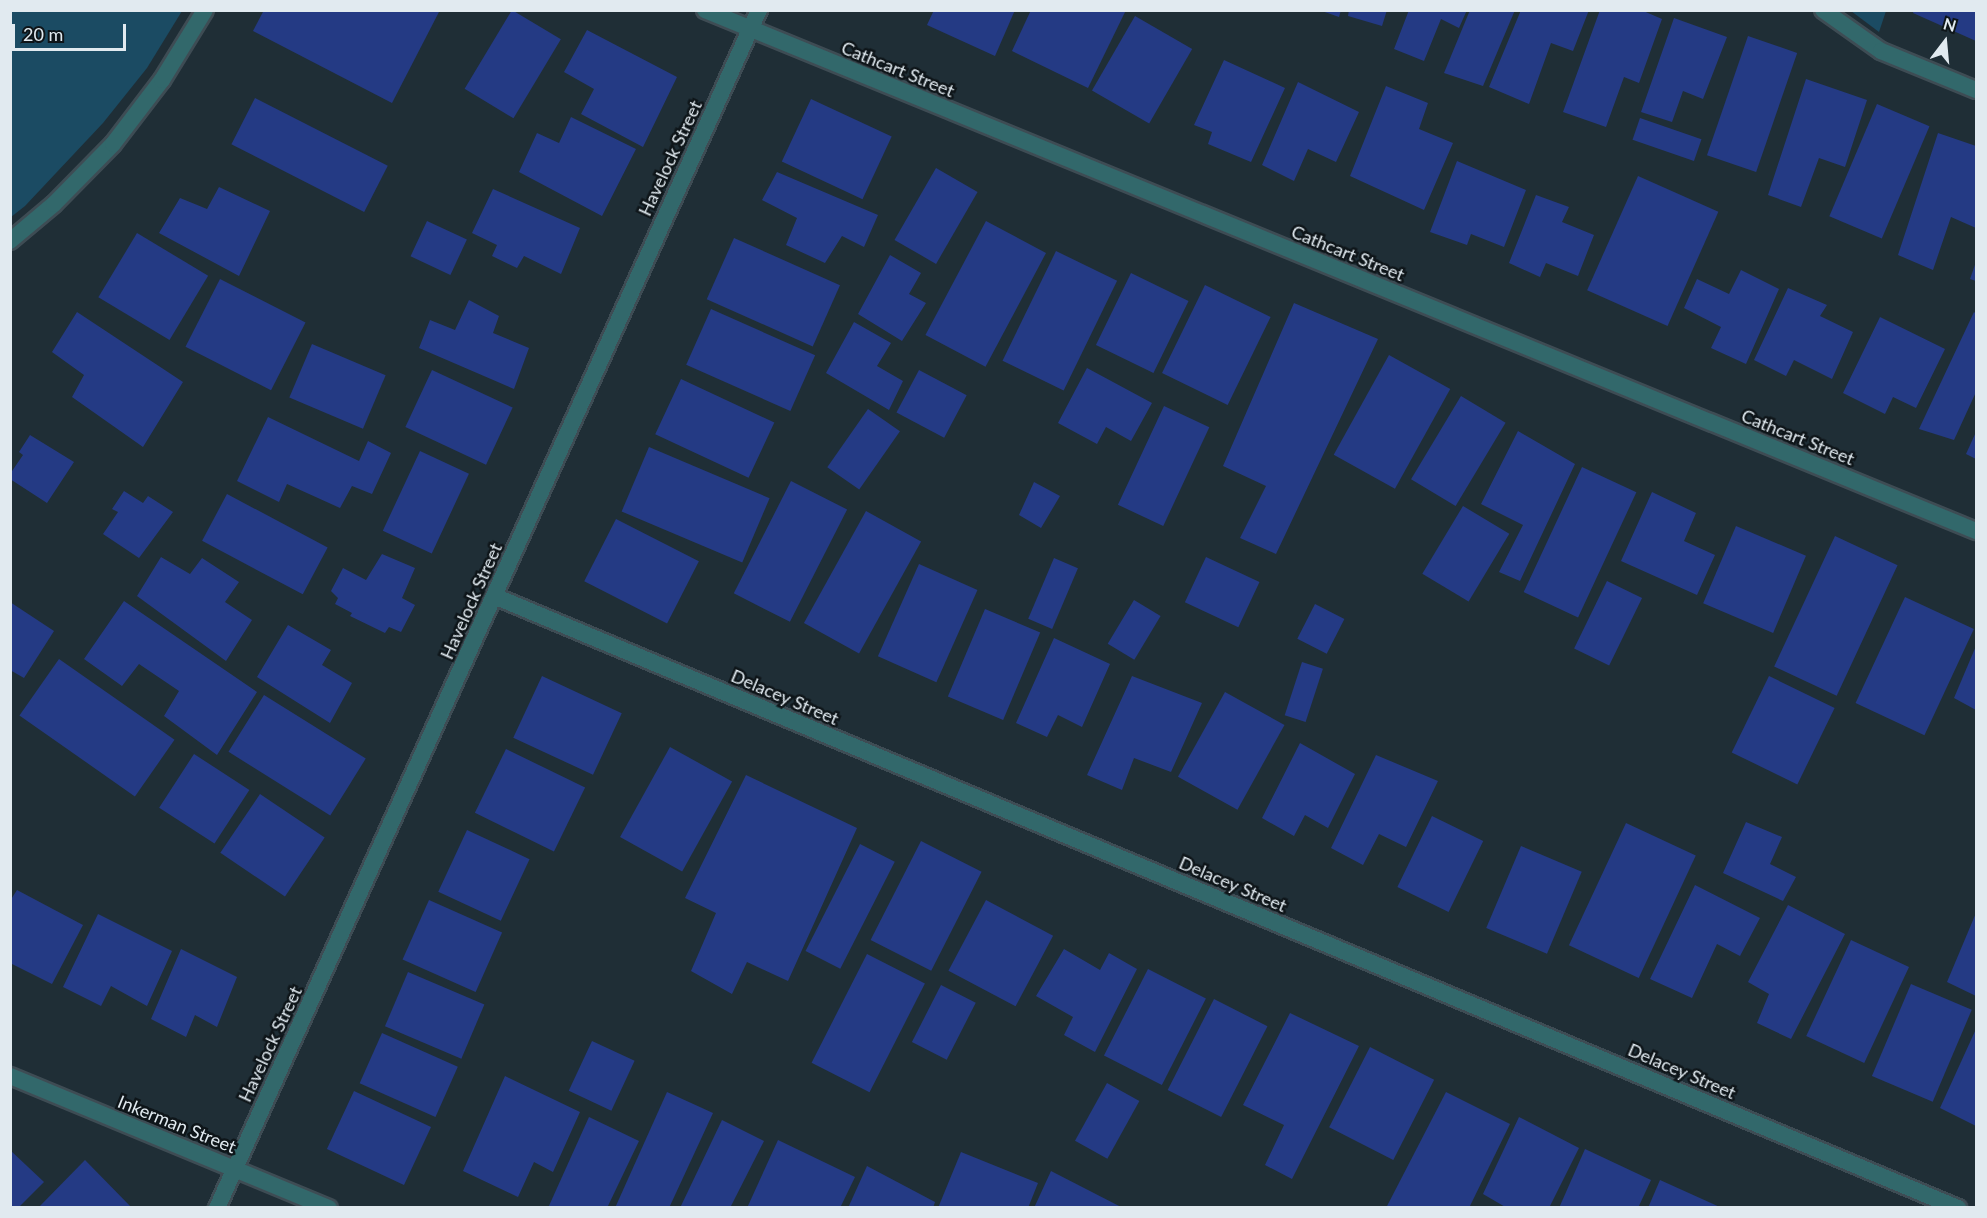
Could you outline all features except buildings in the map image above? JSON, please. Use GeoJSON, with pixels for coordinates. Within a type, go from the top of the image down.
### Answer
{"type":"FeatureCollection","features":[{"type":"Feature","properties":{"kind":"street"},"geometry":{"type":"LineString","coordinates":[[10,241],[54,204],[113,144],[162,80],[205,10]]}},
{"type":"Feature","properties":{"kind":"street","name":"Cathcart Street"},"geometry":{"type":"LineString","coordinates":[[705,10],[1977,531]]}},
{"type":"Feature","properties":{"kind":"street","name":"Havelock Street"},"geometry":{"type":"LineString","coordinates":[[217,1208],[759,10]]}},
{"type":"Feature","properties":{"kind":"street"},"geometry":{"type":"LineString","coordinates":[[1823,10],[1881,51],[1977,90]]}},
{"type":"Feature","properties":{"kind":"street","name":"Delacey Street"},"geometry":{"type":"LineString","coordinates":[[494,596],[1958,1208]]}},
{"type":"Feature","properties":{"kind":"street","name":"Inkerman Street"},"geometry":{"type":"LineString","coordinates":[[10,1076],[329,1208]]}},
{"type":"Feature","properties":{"kind":"shaded area"},"geometry":{"type":"Polygon","coordinates":[[[11,10],[182,11],[147,68],[103,123],[25,206],[11,217],[11,10]]]}},
{"type":"Feature","properties":{"kind":"shaded area"},"geometry":{"type":"Polygon","coordinates":[[[1851,11],[1886,11],[1879,32],[1851,11]]]}}]}
